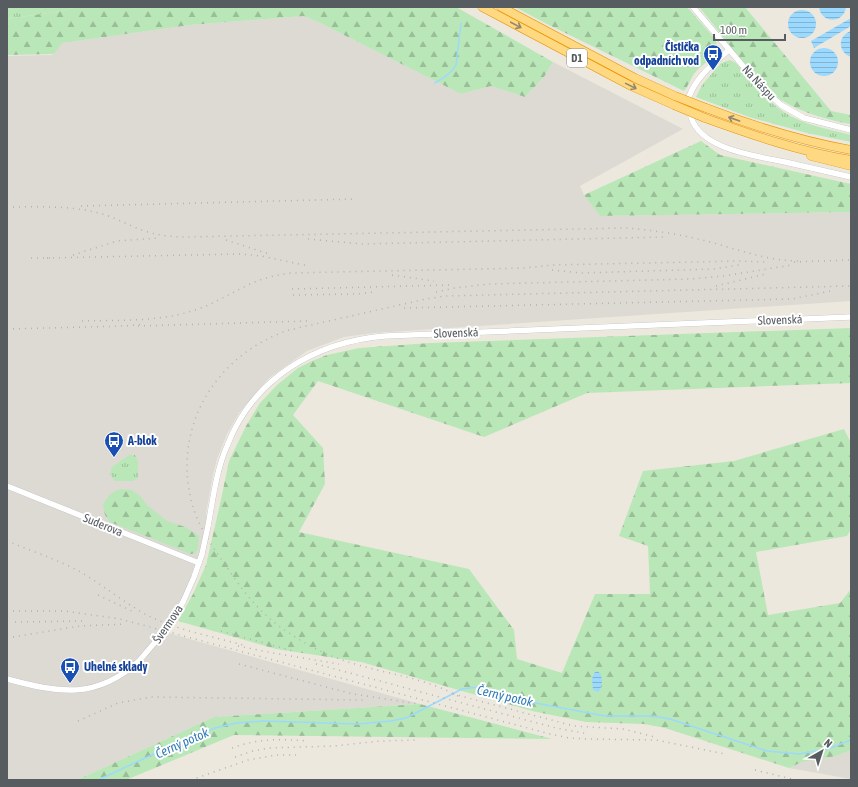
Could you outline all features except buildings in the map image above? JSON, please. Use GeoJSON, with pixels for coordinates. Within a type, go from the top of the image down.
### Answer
{"type":"FeatureCollection","features":[{"type":"Feature","properties":{"kind":"highway","name":"D1"},"geometry":{"type":"LineString","coordinates":[[482,7],[631,86],[705,118],[732,128],[802,149],[851,160]]}},
{"type":"Feature","properties":{"kind":"highway","name":"D1"},"geometry":{"type":"LineString","coordinates":[[501,7],[635,78],[675,96],[762,128],[804,140],[851,150]]}},
{"type":"Feature","properties":{"kind":"highway","name":"D1"},"geometry":{"type":"LineString","coordinates":[[732,128],[745,136],[772,145],[823,160],[851,166]]}},
{"type":"Feature","properties":{"kind":"highway","name":"D1"},"geometry":{"type":"LineString","coordinates":[[762,128],[851,146]]}},
{"type":"Feature","properties":{"kind":"street","name":"Na Náspu"},"geometry":{"type":"LineString","coordinates":[[693,7],[765,91],[781,105],[804,118],[851,130]]}},
{"type":"Feature","properties":{"kind":"street"},"geometry":{"type":"LineString","coordinates":[[689,97],[699,78],[729,50]]}},
{"type":"Feature","properties":{"kind":"street"},"geometry":{"type":"LineString","coordinates":[[691,117],[695,127],[701,133],[726,148],[851,177]]}},
{"type":"Feature","properties":{"kind":"street","name":"Slovenská"},"geometry":{"type":"LineString","coordinates":[[199,563],[221,461],[229,440],[246,410],[264,389],[288,369],[312,354],[352,340],[385,336],[851,317]]}},
{"type":"Feature","properties":{"kind":"street","name":"Suderova"},"geometry":{"type":"LineString","coordinates":[[7,486],[199,563]]}},
{"type":"Feature","properties":{"kind":"street","name":"Švermova"},"geometry":{"type":"LineString","coordinates":[[7,679],[48,689],[79,690],[102,686],[123,675],[139,661],[168,628],[183,602],[199,563]]}},
{"type":"Feature","properties":{"kind":"shaded area"},"geometry":{"type":"Polygon","coordinates":[[[304,16],[461,94],[491,86],[525,97],[544,77],[553,62],[683,129],[580,186],[584,195],[600,216],[851,212],[851,301],[374,333],[344,337],[307,351],[269,378],[239,413],[227,434],[217,459],[213,475],[206,513],[208,526],[194,578],[165,632],[420,704],[214,717],[77,780],[7,780],[7,56],[52,55],[61,43],[190,25],[304,16]]]}},
{"type":"Feature","properties":{"kind":"shaded area"},"geometry":{"type":"Polygon","coordinates":[[[851,750],[851,779],[789,768],[802,762],[836,756],[851,750]]]}},
{"type":"Feature","properties":{"kind":"green space"},"geometry":{"type":"Polygon","coordinates":[[[7,7],[78,7],[7,19],[7,7]]]}},
{"type":"Feature","properties":{"kind":"green space"},"geometry":{"type":"Polygon","coordinates":[[[78,7],[456,7],[553,62],[544,77],[525,97],[491,86],[461,94],[304,16],[190,25],[62,43],[54,54],[7,55],[7,19],[78,7]]]}},
{"type":"Feature","properties":{"kind":"green space"},"geometry":{"type":"Polygon","coordinates":[[[515,7],[687,7],[716,40],[717,54],[696,71],[684,91],[515,7]]]}},
{"type":"Feature","properties":{"kind":"green space"},"geometry":{"type":"Polygon","coordinates":[[[699,7],[745,7],[831,111],[851,115],[851,124],[812,114],[784,102],[777,97],[746,66],[699,7]]]}},
{"type":"Feature","properties":{"kind":"green space"},"geometry":{"type":"Polygon","coordinates":[[[730,60],[736,63],[764,95],[784,112],[799,120],[825,129],[851,135],[851,142],[807,133],[749,117],[696,97],[702,85],[721,63],[730,60]]]}},
{"type":"Feature","properties":{"kind":"green space"},"geometry":{"type":"Polygon","coordinates":[[[701,141],[720,155],[851,184],[851,212],[600,216],[584,195],[701,141]]]}},
{"type":"Feature","properties":{"kind":"green space"},"geometry":{"type":"Polygon","coordinates":[[[851,328],[851,383],[587,393],[484,437],[318,381],[293,415],[323,448],[325,484],[299,532],[469,569],[514,630],[517,659],[562,673],[595,594],[650,594],[648,546],[619,536],[643,471],[734,461],[844,429],[851,443],[851,529],[847,536],[756,552],[768,615],[840,603],[851,589],[851,750],[836,756],[802,762],[789,768],[665,728],[644,724],[586,722],[532,711],[361,662],[276,649],[178,621],[193,594],[206,565],[229,461],[246,426],[260,403],[277,385],[298,368],[312,361],[327,355],[359,348],[430,343],[851,328]]]}},
{"type":"Feature","properties":{"kind":"green space"},"geometry":{"type":"Polygon","coordinates":[[[129,455],[135,455],[138,461],[138,478],[133,481],[115,481],[110,474],[112,467],[129,455]]]}},
{"type":"Feature","properties":{"kind":"green space"},"geometry":{"type":"Polygon","coordinates":[[[121,489],[132,490],[140,496],[148,506],[167,521],[185,527],[199,536],[198,549],[195,553],[191,554],[110,522],[105,515],[103,505],[110,495],[121,489]]]}},
{"type":"Feature","properties":{"kind":"green space"},"geometry":{"type":"Polygon","coordinates":[[[420,704],[552,739],[234,735],[126,780],[77,780],[214,717],[420,704]]]}},
{"type":"Feature","properties":{"kind":"water"},"geometry":{"type":"Polygon","coordinates":[[[819,7],[846,7],[841,17],[832,20],[824,17],[819,7]]]}},
{"type":"Feature","properties":{"kind":"water"},"geometry":{"type":"Polygon","coordinates":[[[802,10],[812,14],[816,24],[812,34],[802,38],[792,34],[788,24],[792,14],[802,10]]]}},
{"type":"Feature","properties":{"kind":"water"},"geometry":{"type":"Polygon","coordinates":[[[851,18],[851,26],[814,48],[811,41],[851,18]]]}},
{"type":"Feature","properties":{"kind":"water"},"geometry":{"type":"Polygon","coordinates":[[[851,31],[851,57],[844,52],[841,40],[846,33],[851,31]]]}},
{"type":"Feature","properties":{"kind":"water"},"geometry":{"type":"Polygon","coordinates":[[[824,48],[834,52],[838,62],[834,72],[824,76],[814,72],[810,62],[814,52],[824,48]]]}},
{"type":"Feature","properties":{"kind":"water"},"geometry":{"type":"Polygon","coordinates":[[[597,671],[601,674],[602,681],[601,688],[598,692],[593,690],[592,679],[594,673],[597,671]]]}},
{"type":"Feature","properties":{"kind":"waterway"},"geometry":{"type":"LineString","coordinates":[[435,83],[449,73],[456,65],[461,23]]}},
{"type":"Feature","properties":{"kind":"waterway","name":"Černý potok"},"geometry":{"type":"LineString","coordinates":[[98,780],[171,746],[215,728],[236,723],[264,721],[357,724],[391,721],[406,718],[462,689],[478,687],[503,697],[605,716],[653,716],[670,719],[767,751],[799,754],[828,749],[851,740]]}},
{"type":"Feature","properties":{"kind":"railway"},"geometry":{"type":"LineString","coordinates":[[81,206],[356,199]]}},
{"type":"Feature","properties":{"kind":"railway"},"geometry":{"type":"LineString","coordinates":[[7,207],[55,207],[79,209],[111,217],[150,233],[181,237],[626,228],[658,231],[679,235],[765,257],[788,261],[799,261]]}},
{"type":"Feature","properties":{"kind":"railway"},"geometry":{"type":"LineString","coordinates":[[308,239],[363,244],[664,237]]}},
{"type":"Feature","properties":{"kind":"railway"},"geometry":{"type":"LineString","coordinates":[[73,255],[117,241],[159,238]]}},
{"type":"Feature","properties":{"kind":"railway"},"geometry":{"type":"LineString","coordinates":[[226,240],[269,254]]}},
{"type":"Feature","properties":{"kind":"railway"},"geometry":{"type":"LineString","coordinates":[[47,258],[239,254],[262,256],[308,266]]}},
{"type":"Feature","properties":{"kind":"railway"},"geometry":{"type":"LineString","coordinates":[[31,258],[51,258]]}},
{"type":"Feature","properties":{"kind":"railway"},"geometry":{"type":"LineString","coordinates":[[794,262],[851,260]]}},
{"type":"Feature","properties":{"kind":"railway"},"geometry":{"type":"LineString","coordinates":[[82,321],[139,320],[168,317],[209,305],[255,282],[270,277],[291,273],[524,268],[553,265],[739,261],[766,262]]}},
{"type":"Feature","properties":{"kind":"railway"},"geometry":{"type":"LineString","coordinates":[[552,270],[581,273],[714,269],[739,265]]}},
{"type":"Feature","properties":{"kind":"railway"},"geometry":{"type":"LineString","coordinates":[[436,292],[489,284],[691,279],[724,276],[792,265]]}},
{"type":"Feature","properties":{"kind":"railway"},"geometry":{"type":"LineString","coordinates":[[716,286],[766,274]]}},
{"type":"Feature","properties":{"kind":"railway"},"geometry":{"type":"LineString","coordinates":[[392,275],[434,281]]}},
{"type":"Feature","properties":{"kind":"railway"},"geometry":{"type":"LineString","coordinates":[[292,289],[450,285]]}},
{"type":"Feature","properties":{"kind":"railway"},"geometry":{"type":"LineString","coordinates":[[458,696],[433,685],[349,662],[318,650],[295,637],[271,620],[263,613],[242,588],[206,536],[195,513],[188,484],[187,455],[193,427],[203,402],[218,378],[238,358],[262,342],[289,330],[445,296],[851,286]]}},
{"type":"Feature","properties":{"kind":"railway"},"geometry":{"type":"LineString","coordinates":[[404,308],[792,299],[830,291]]}},
{"type":"Feature","properties":{"kind":"railway"},"geometry":{"type":"LineString","coordinates":[[293,295],[358,294],[373,292]]}},
{"type":"Feature","properties":{"kind":"railway"},"geometry":{"type":"LineString","coordinates":[[138,326],[308,321]]}},
{"type":"Feature","properties":{"kind":"railway"},"geometry":{"type":"LineString","coordinates":[[7,329],[125,326],[144,324]]}},
{"type":"Feature","properties":{"kind":"railway"},"geometry":{"type":"LineString","coordinates":[[7,541],[75,569],[135,608],[155,619],[243,645]]}},
{"type":"Feature","properties":{"kind":"railway"},"geometry":{"type":"LineString","coordinates":[[98,595],[136,613]]}},
{"type":"Feature","properties":{"kind":"railway"},"geometry":{"type":"LineString","coordinates":[[7,611],[65,611],[120,619],[569,738],[656,740],[725,754]]}},
{"type":"Feature","properties":{"kind":"railway"},"geometry":{"type":"LineString","coordinates":[[15,622],[83,621]]}},
{"type":"Feature","properties":{"kind":"railway"},"geometry":{"type":"LineString","coordinates":[[7,638],[80,626],[124,624]]}},
{"type":"Feature","properties":{"kind":"railway"},"geometry":{"type":"LineString","coordinates":[[221,631],[293,651]]}},
{"type":"Feature","properties":{"kind":"railway"},"geometry":{"type":"LineString","coordinates":[[238,646],[339,664]]}},
{"type":"Feature","properties":{"kind":"railway"},"geometry":{"type":"LineString","coordinates":[[239,664],[353,694],[419,704]]}},
{"type":"Feature","properties":{"kind":"railway"},"geometry":{"type":"LineString","coordinates":[[316,664],[556,728],[589,734]]}},
{"type":"Feature","properties":{"kind":"railway"},"geometry":{"type":"LineString","coordinates":[[453,694],[574,726],[623,729],[655,737]]}},
{"type":"Feature","properties":{"kind":"railway"},"geometry":{"type":"LineString","coordinates":[[78,721],[118,703],[151,697],[364,700]]}},
{"type":"Feature","properties":{"kind":"railway"},"geometry":{"type":"LineString","coordinates":[[232,748],[251,742],[270,740],[309,741]]}},
{"type":"Feature","properties":{"kind":"railway"},"geometry":{"type":"LineString","coordinates":[[235,757],[269,748],[334,746],[380,741],[418,740]]}},
{"type":"Feature","properties":{"kind":"railway"},"geometry":{"type":"LineString","coordinates":[[191,780],[248,760],[276,755],[296,755]]}},
{"type":"Feature","properties":{"kind":"railway"},"geometry":{"type":"LineString","coordinates":[[755,770],[796,780]]}},
{"type":"Feature","properties":{"kind":"place","name":"Čistička odpadních vod"},"geometry":{"type":"Point","coordinates":[713,71]}},
{"type":"Feature","properties":{"kind":"place","name":"A-blok"},"geometry":{"type":"Point","coordinates":[114,458]}},
{"type":"Feature","properties":{"kind":"place","name":"Uhelné sklady"},"geometry":{"type":"Point","coordinates":[70,684]}}]}
